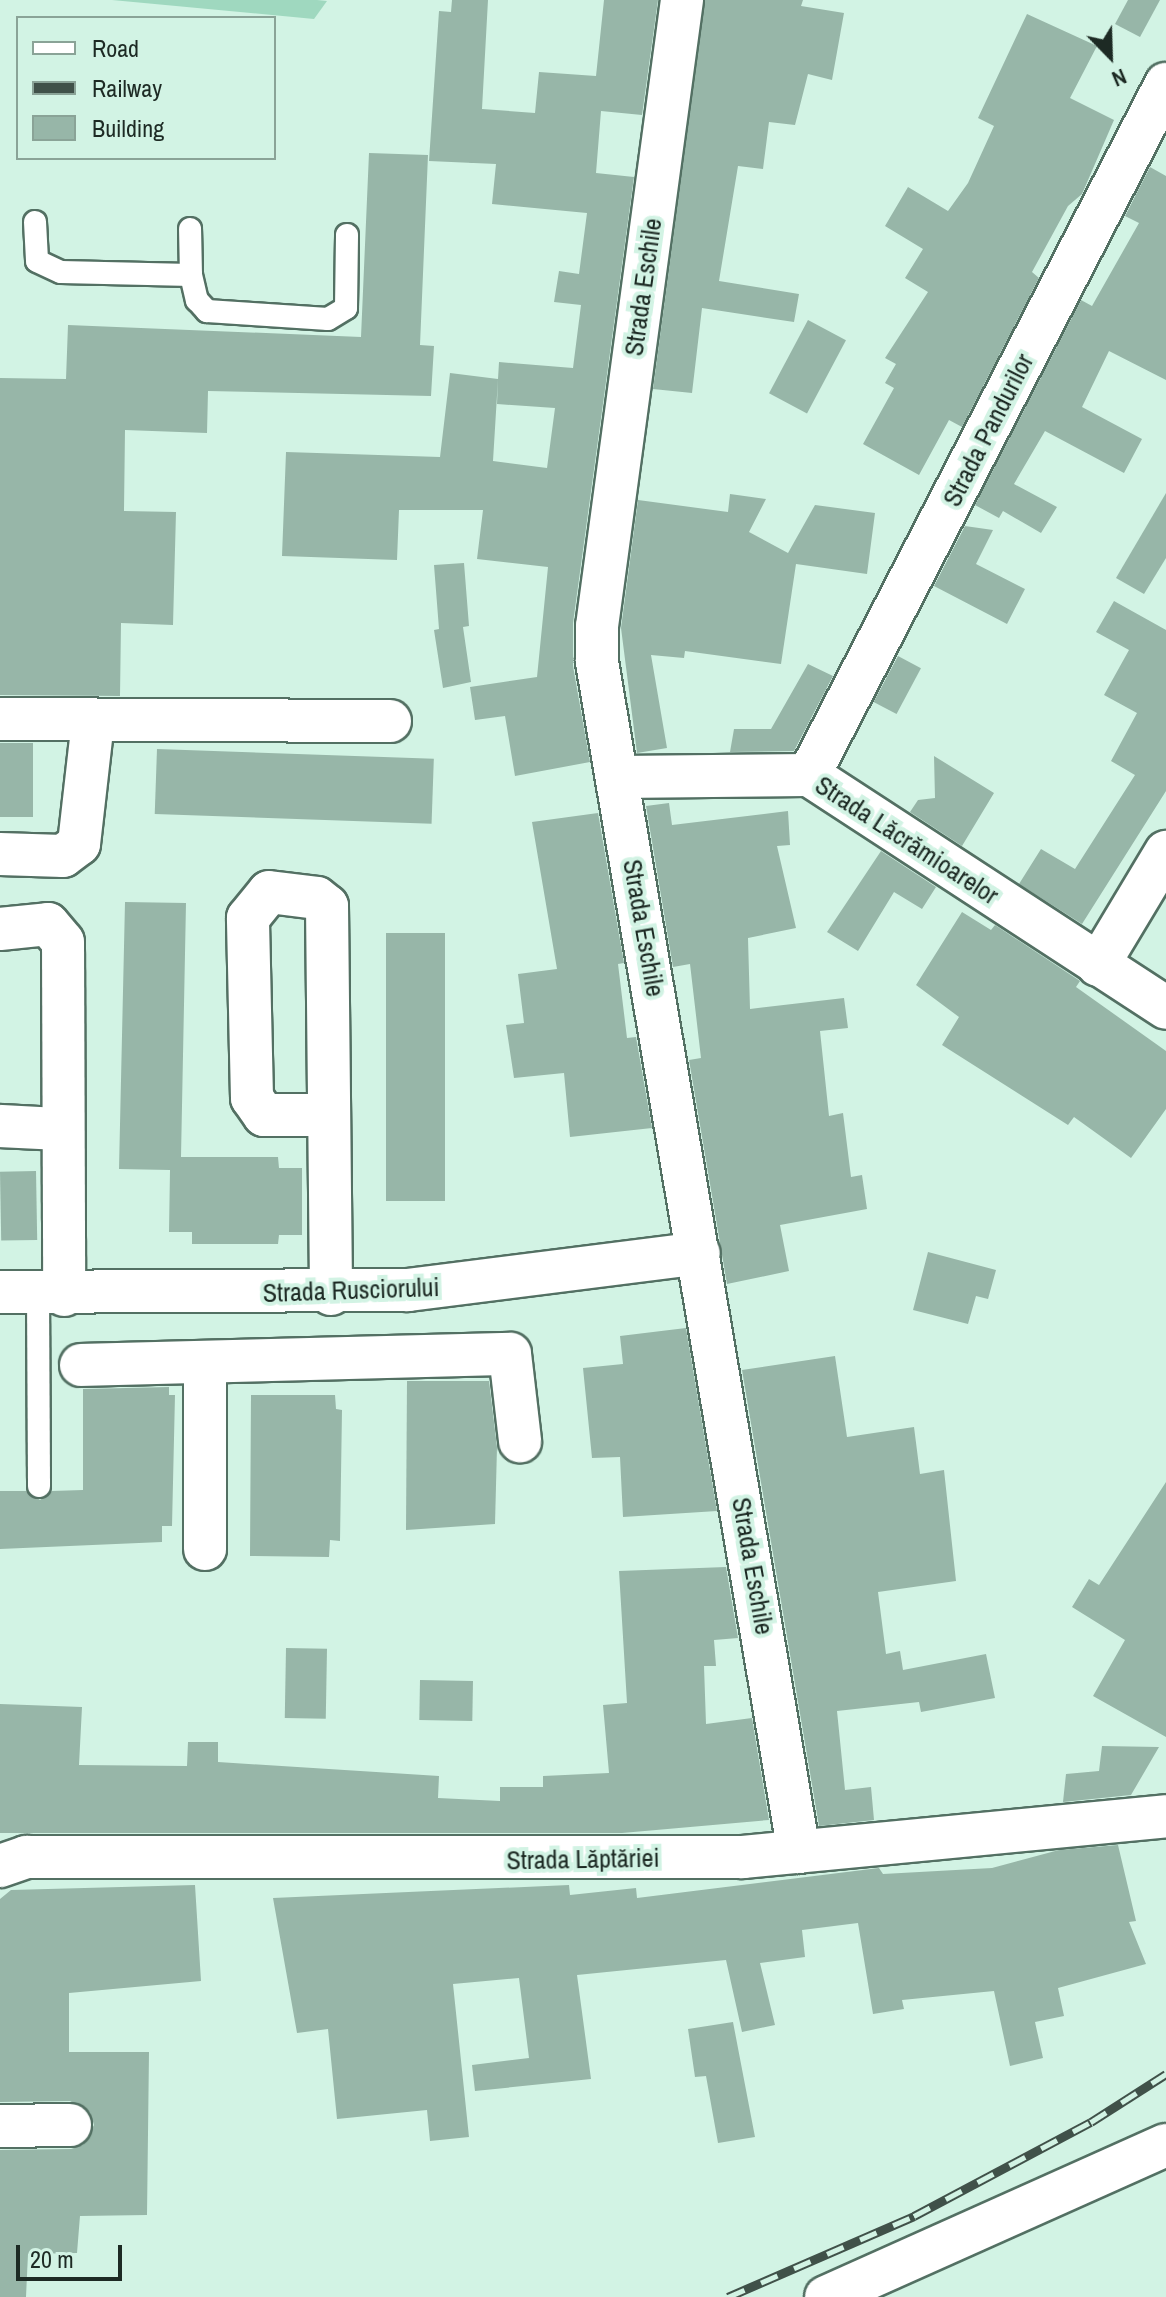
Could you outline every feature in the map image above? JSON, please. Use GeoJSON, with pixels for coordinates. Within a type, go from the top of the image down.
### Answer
{"type":"FeatureCollection","features":[{"type":"Feature","properties":{"kind":"street","name":"Strada Eschile"},"geometry":{"type":"LineString","coordinates":[[682,0],[597,626],[617,777],[799,1852]]}},
{"type":"Feature","properties":{"kind":"street","name":"Strada Pandurilor"},"geometry":{"type":"LineString","coordinates":[[809,775],[1166,84]]}},
{"type":"Feature","properties":{"kind":"street"},"geometry":{"type":"LineString","coordinates":[[0,719],[390,721]]}},
{"type":"Feature","properties":{"kind":"street"},"geometry":{"type":"LineString","coordinates":[[0,854],[63,856],[79,844],[85,822],[93,721]]}},
{"type":"Feature","properties":{"kind":"street","name":"Strada Lăcrămioarelor"},"geometry":{"type":"LineString","coordinates":[[617,777],[809,775],[1166,1008]]}},
{"type":"Feature","properties":{"kind":"street"},"geometry":{"type":"LineString","coordinates":[[1098,965],[1166,852]]}},
{"type":"Feature","properties":{"kind":"street"},"geometry":{"type":"LineString","coordinates":[[328,1115],[264,1115],[252,1098],[248,918],[269,892],[317,898],[327,906],[331,1294]]}},
{"type":"Feature","properties":{"kind":"street"},"geometry":{"type":"LineString","coordinates":[[0,929],[48,924],[63,942],[60,1129],[34,1293]]}},
{"type":"Feature","properties":{"kind":"street"},"geometry":{"type":"LineString","coordinates":[[0,1126],[60,1129]]}},
{"type":"Feature","properties":{"kind":"street","name":"Strada Rusciorului"},"geometry":{"type":"LineString","coordinates":[[34,1293],[331,1294],[478,1283],[699,1253]]}},
{"type":"Feature","properties":{"kind":"street"},"geometry":{"type":"LineString","coordinates":[[265,1294],[269,1360]]}},
{"type":"Feature","properties":{"kind":"street"},"geometry":{"type":"LineString","coordinates":[[81,1365],[510,1354],[520,1441]]}},
{"type":"Feature","properties":{"kind":"street"},"geometry":{"type":"LineString","coordinates":[[205,1362],[205,1549]]}},
{"type":"Feature","properties":{"kind":"street","name":"Strada Lăptăriei"},"geometry":{"type":"LineString","coordinates":[[3,1863],[26,1857],[463,1861],[799,1852],[1161,1807]]}},
{"type":"Feature","properties":{"kind":"street"},"geometry":{"type":"LineString","coordinates":[[0,2126],[70,2125]]}},
{"type":"Feature","properties":{"kind":"street"},"geometry":{"type":"LineString","coordinates":[[826,2297],[1166,2145]]}},
{"type":"Feature","properties":{"kind":"lane"},"geometry":{"type":"LineString","coordinates":[[35,222],[43,269],[191,275]]}},
{"type":"Feature","properties":{"kind":"lane"},"geometry":{"type":"LineString","coordinates":[[190,229],[191,275],[197,300],[207,311],[328,319],[346,308],[347,235]]}},
{"type":"Feature","properties":{"kind":"lane"},"geometry":{"type":"LineString","coordinates":[[34,1293],[39,1486]]}},
{"type":"Feature","properties":{"kind":"green space"},"geometry":{"type":"Polygon","coordinates":[[[112,0],[317,0],[327,1],[314,19],[112,0]]]}},
{"type":"Feature","properties":{"kind":"building"},"geometry":{"type":"Polygon","coordinates":[[[452,0],[488,0],[482,109],[535,113],[539,72],[596,76],[604,0],[658,0],[642,115],[601,111],[596,173],[634,177],[573,623],[573,666],[590,762],[515,776],[505,716],[475,720],[470,687],[537,677],[548,567],[477,559],[483,510],[399,510],[397,560],[282,556],[286,452],[440,457],[450,373],[498,379],[499,362],[573,368],[581,305],[554,302],[559,271],[579,274],[587,213],[492,204],[496,164],[429,161],[439,11],[451,12],[452,0]],[[498,379],[493,461],[547,468],[555,408],[497,404],[498,379]]]}},
{"type":"Feature","properties":{"kind":"building"},"geometry":{"type":"Polygon","coordinates":[[[705,0],[803,0],[801,6],[844,13],[832,80],[808,74],[795,125],[769,122],[763,169],[738,166],[719,281],[799,294],[794,322],[702,308],[692,393],[653,389],[705,0]]]}},
{"type":"Feature","properties":{"kind":"building"},"geometry":{"type":"Polygon","coordinates":[[[1128,0],[1160,0],[1140,37],[1115,24],[1128,0]]]}},
{"type":"Feature","properties":{"kind":"building"},"geometry":{"type":"Polygon","coordinates":[[[1027,14],[1097,46],[1070,98],[1114,120],[1082,194],[1068,206],[1032,272],[1039,278],[962,427],[949,420],[919,475],[863,444],[894,388],[885,383],[896,364],[885,358],[928,292],[905,278],[923,249],[885,226],[908,187],[948,211],[968,183],[994,126],[978,118],[1027,14]]]}},
{"type":"Feature","properties":{"kind":"building"},"geometry":{"type":"Polygon","coordinates":[[[369,153],[428,155],[420,345],[434,346],[431,396],[208,391],[207,433],[125,430],[124,511],[176,512],[173,625],[121,623],[120,696],[0,695],[0,378],[66,379],[68,325],[361,337],[369,153]]]}},
{"type":"Feature","properties":{"kind":"building"},"geometry":{"type":"Polygon","coordinates":[[[1150,167],[1166,176],[1166,380],[1109,351],[1082,407],[1142,439],[1124,473],[1045,431],[1014,484],[1057,507],[1041,533],[1003,511],[999,518],[975,505],[1081,300],[1092,306],[1139,223],[1125,216],[1150,167]]]}},
{"type":"Feature","properties":{"kind":"building"},"geometry":{"type":"Polygon","coordinates":[[[808,320],[846,340],[807,413],[769,393],[808,320]]]}},
{"type":"Feature","properties":{"kind":"building"},"geometry":{"type":"Polygon","coordinates":[[[1166,493],[1166,558],[1144,594],[1116,578],[1166,493]]]}},
{"type":"Feature","properties":{"kind":"building"},"geometry":{"type":"Polygon","coordinates":[[[730,494],[766,499],[749,532],[788,553],[815,505],[875,513],[867,574],[796,564],[781,664],[685,651],[684,658],[651,655],[667,748],[637,753],[621,628],[638,500],[728,512],[730,494]]]}},
{"type":"Feature","properties":{"kind":"building"},"geometry":{"type":"Polygon","coordinates":[[[965,526],[993,530],[976,564],[1025,589],[1007,624],[934,586],[965,526]]]}},
{"type":"Feature","properties":{"kind":"building"},"geometry":{"type":"Polygon","coordinates":[[[464,563],[469,626],[463,627],[471,682],[443,688],[434,630],[439,629],[434,565],[464,563]]]}},
{"type":"Feature","properties":{"kind":"building"},"geometry":{"type":"Polygon","coordinates":[[[1114,601],[1166,630],[1166,791],[1082,924],[1019,884],[1041,849],[1075,869],[1135,775],[1111,761],[1137,713],[1104,695],[1129,650],[1096,632],[1114,601]]]}},
{"type":"Feature","properties":{"kind":"building"},"geometry":{"type":"Polygon","coordinates":[[[898,656],[921,668],[897,714],[874,702],[898,656]]]}},
{"type":"Feature","properties":{"kind":"building"},"geometry":{"type":"Polygon","coordinates":[[[808,664],[833,676],[794,751],[730,752],[734,729],[771,729],[808,664]]]}},
{"type":"Feature","properties":{"kind":"building"},"geometry":{"type":"Polygon","coordinates":[[[0,743],[33,743],[33,817],[0,817],[0,743]]]}},
{"type":"Feature","properties":{"kind":"building"},"geometry":{"type":"Polygon","coordinates":[[[157,749],[434,759],[432,824],[155,814],[157,749]]]}},
{"type":"Feature","properties":{"kind":"building"},"geometry":{"type":"Polygon","coordinates":[[[934,756],[994,793],[962,846],[910,812],[918,800],[935,798],[934,756]]]}},
{"type":"Feature","properties":{"kind":"building"},"geometry":{"type":"Polygon","coordinates":[[[669,803],[672,825],[788,811],[790,845],[777,846],[796,928],[748,938],[750,1009],[844,998],[848,1028],[820,1031],[829,1116],[843,1113],[851,1177],[862,1175],[867,1209],[780,1225],[789,1271],[727,1284],[689,1060],[701,1058],[690,964],[673,967],[646,806],[669,803]]]}},
{"type":"Feature","properties":{"kind":"building"},"geometry":{"type":"Polygon","coordinates":[[[598,813],[624,963],[618,964],[627,1038],[636,1037],[652,1128],[570,1137],[564,1073],[514,1078],[506,1025],[524,1023],[518,974],[557,969],[532,822],[598,813]]]}},
{"type":"Feature","properties":{"kind":"building"},"geometry":{"type":"Polygon","coordinates":[[[881,851],[936,887],[922,909],[894,892],[858,951],[827,932],[881,851]]]}},
{"type":"Feature","properties":{"kind":"building"},"geometry":{"type":"Polygon","coordinates":[[[125,902],[186,903],[181,1157],[278,1157],[279,1168],[302,1168],[302,1235],[279,1235],[278,1244],[192,1244],[192,1232],[169,1232],[170,1170],[119,1169],[125,902]]]}},
{"type":"Feature","properties":{"kind":"building"},"geometry":{"type":"Polygon","coordinates":[[[962,912],[991,930],[995,925],[1080,981],[1076,987],[1166,1051],[1166,1109],[1131,1158],[1074,1117],[1068,1125],[942,1045],[959,1017],[916,985],[962,912]]]}},
{"type":"Feature","properties":{"kind":"building"},"geometry":{"type":"Polygon","coordinates":[[[386,933],[445,933],[445,1201],[386,1201],[386,933]]]}},
{"type":"Feature","properties":{"kind":"building"},"geometry":{"type":"Polygon","coordinates":[[[36,1171],[37,1240],[1,1241],[0,1172],[36,1171]]]}},
{"type":"Feature","properties":{"kind":"building"},"geometry":{"type":"Polygon","coordinates":[[[928,1252],[996,1270],[988,1299],[976,1296],[968,1324],[913,1310],[928,1252]]]}},
{"type":"Feature","properties":{"kind":"building"},"geometry":{"type":"Polygon","coordinates":[[[686,1328],[717,1511],[623,1517],[620,1457],[592,1458],[583,1368],[623,1364],[620,1336],[686,1328]]]}},
{"type":"Feature","properties":{"kind":"building"},"geometry":{"type":"Polygon","coordinates":[[[835,1356],[847,1437],[914,1427],[920,1474],[944,1470],[956,1581],[878,1592],[886,1654],[900,1651],[903,1670],[986,1654],[995,1698],[921,1712],[919,1702],[837,1711],[845,1790],[871,1787],[874,1820],[819,1826],[742,1370],[835,1356]]]}},
{"type":"Feature","properties":{"kind":"building"},"geometry":{"type":"Polygon","coordinates":[[[407,1381],[489,1381],[497,1447],[495,1524],[406,1530],[407,1381]]]}},
{"type":"Feature","properties":{"kind":"building"},"geometry":{"type":"Polygon","coordinates":[[[169,1387],[169,1395],[175,1395],[172,1526],[162,1526],[162,1542],[0,1549],[0,1491],[26,1491],[40,1500],[52,1491],[83,1490],[83,1389],[169,1387]]]}},
{"type":"Feature","properties":{"kind":"building"},"geometry":{"type":"Polygon","coordinates":[[[251,1395],[335,1395],[336,1409],[342,1410],[340,1541],[330,1540],[329,1557],[250,1556],[251,1395]]]}},
{"type":"Feature","properties":{"kind":"building"},"geometry":{"type":"Polygon","coordinates":[[[1166,1482],[1166,1737],[1093,1696],[1125,1640],[1072,1607],[1089,1579],[1099,1585],[1166,1482]]]}},
{"type":"Feature","properties":{"kind":"building"},"geometry":{"type":"Polygon","coordinates":[[[726,1567],[738,1638],[714,1640],[716,1666],[704,1666],[706,1724],[752,1718],[769,1820],[622,1833],[0,1833],[0,1704],[82,1707],[79,1765],[187,1766],[188,1742],[218,1742],[218,1762],[439,1776],[438,1798],[500,1801],[500,1787],[543,1787],[543,1776],[609,1773],[603,1705],[627,1703],[619,1571],[726,1567]]]}},
{"type":"Feature","properties":{"kind":"building"},"geometry":{"type":"Polygon","coordinates":[[[286,1648],[327,1649],[326,1719],[285,1718],[286,1648]]]}},
{"type":"Feature","properties":{"kind":"building"},"geometry":{"type":"Polygon","coordinates":[[[420,1680],[473,1681],[472,1721],[419,1720],[420,1680]]]}},
{"type":"Feature","properties":{"kind":"building"},"geometry":{"type":"Polygon","coordinates":[[[1102,1746],[1159,1747],[1131,1795],[1063,1802],[1066,1774],[1099,1771],[1102,1746]]]}},
{"type":"Feature","properties":{"kind":"building"},"geometry":{"type":"Polygon","coordinates":[[[1118,1845],[1136,1921],[1129,1922],[1146,1964],[1058,1988],[1064,2016],[1035,2022],[1043,2058],[1010,2066],[994,1991],[902,2000],[904,2009],[873,2014],[858,1923],[802,1930],[805,1957],[760,1963],[775,2025],[742,2032],[726,1960],[577,1975],[591,2079],[475,2091],[472,2065],[529,2058],[519,1978],[453,1984],[469,2137],[430,2141],[427,2110],[337,2119],[328,2029],[297,2033],[273,1898],[569,1885],[570,1895],[636,1888],[637,1898],[879,1868],[883,1874],[992,1868],[1059,1850],[1118,1845]]]}},
{"type":"Feature","properties":{"kind":"building"},"geometry":{"type":"Polygon","coordinates":[[[195,1885],[201,1981],[69,1993],[69,2052],[149,2052],[147,2215],[80,2216],[77,2253],[28,2254],[26,2297],[0,2297],[0,2150],[71,2149],[83,2145],[94,2125],[90,2112],[70,2101],[0,2102],[0,1899],[11,1890],[195,1885]]]}},
{"type":"Feature","properties":{"kind":"building"},"geometry":{"type":"Polygon","coordinates":[[[733,2022],[755,2137],[718,2143],[706,2076],[695,2077],[688,2029],[733,2022]]]}},
{"type":"Feature","properties":{"kind":"railway"},"geometry":{"type":"LineString","coordinates":[[728,2297],[914,2216],[1091,2122],[1166,2074]]}}]}
